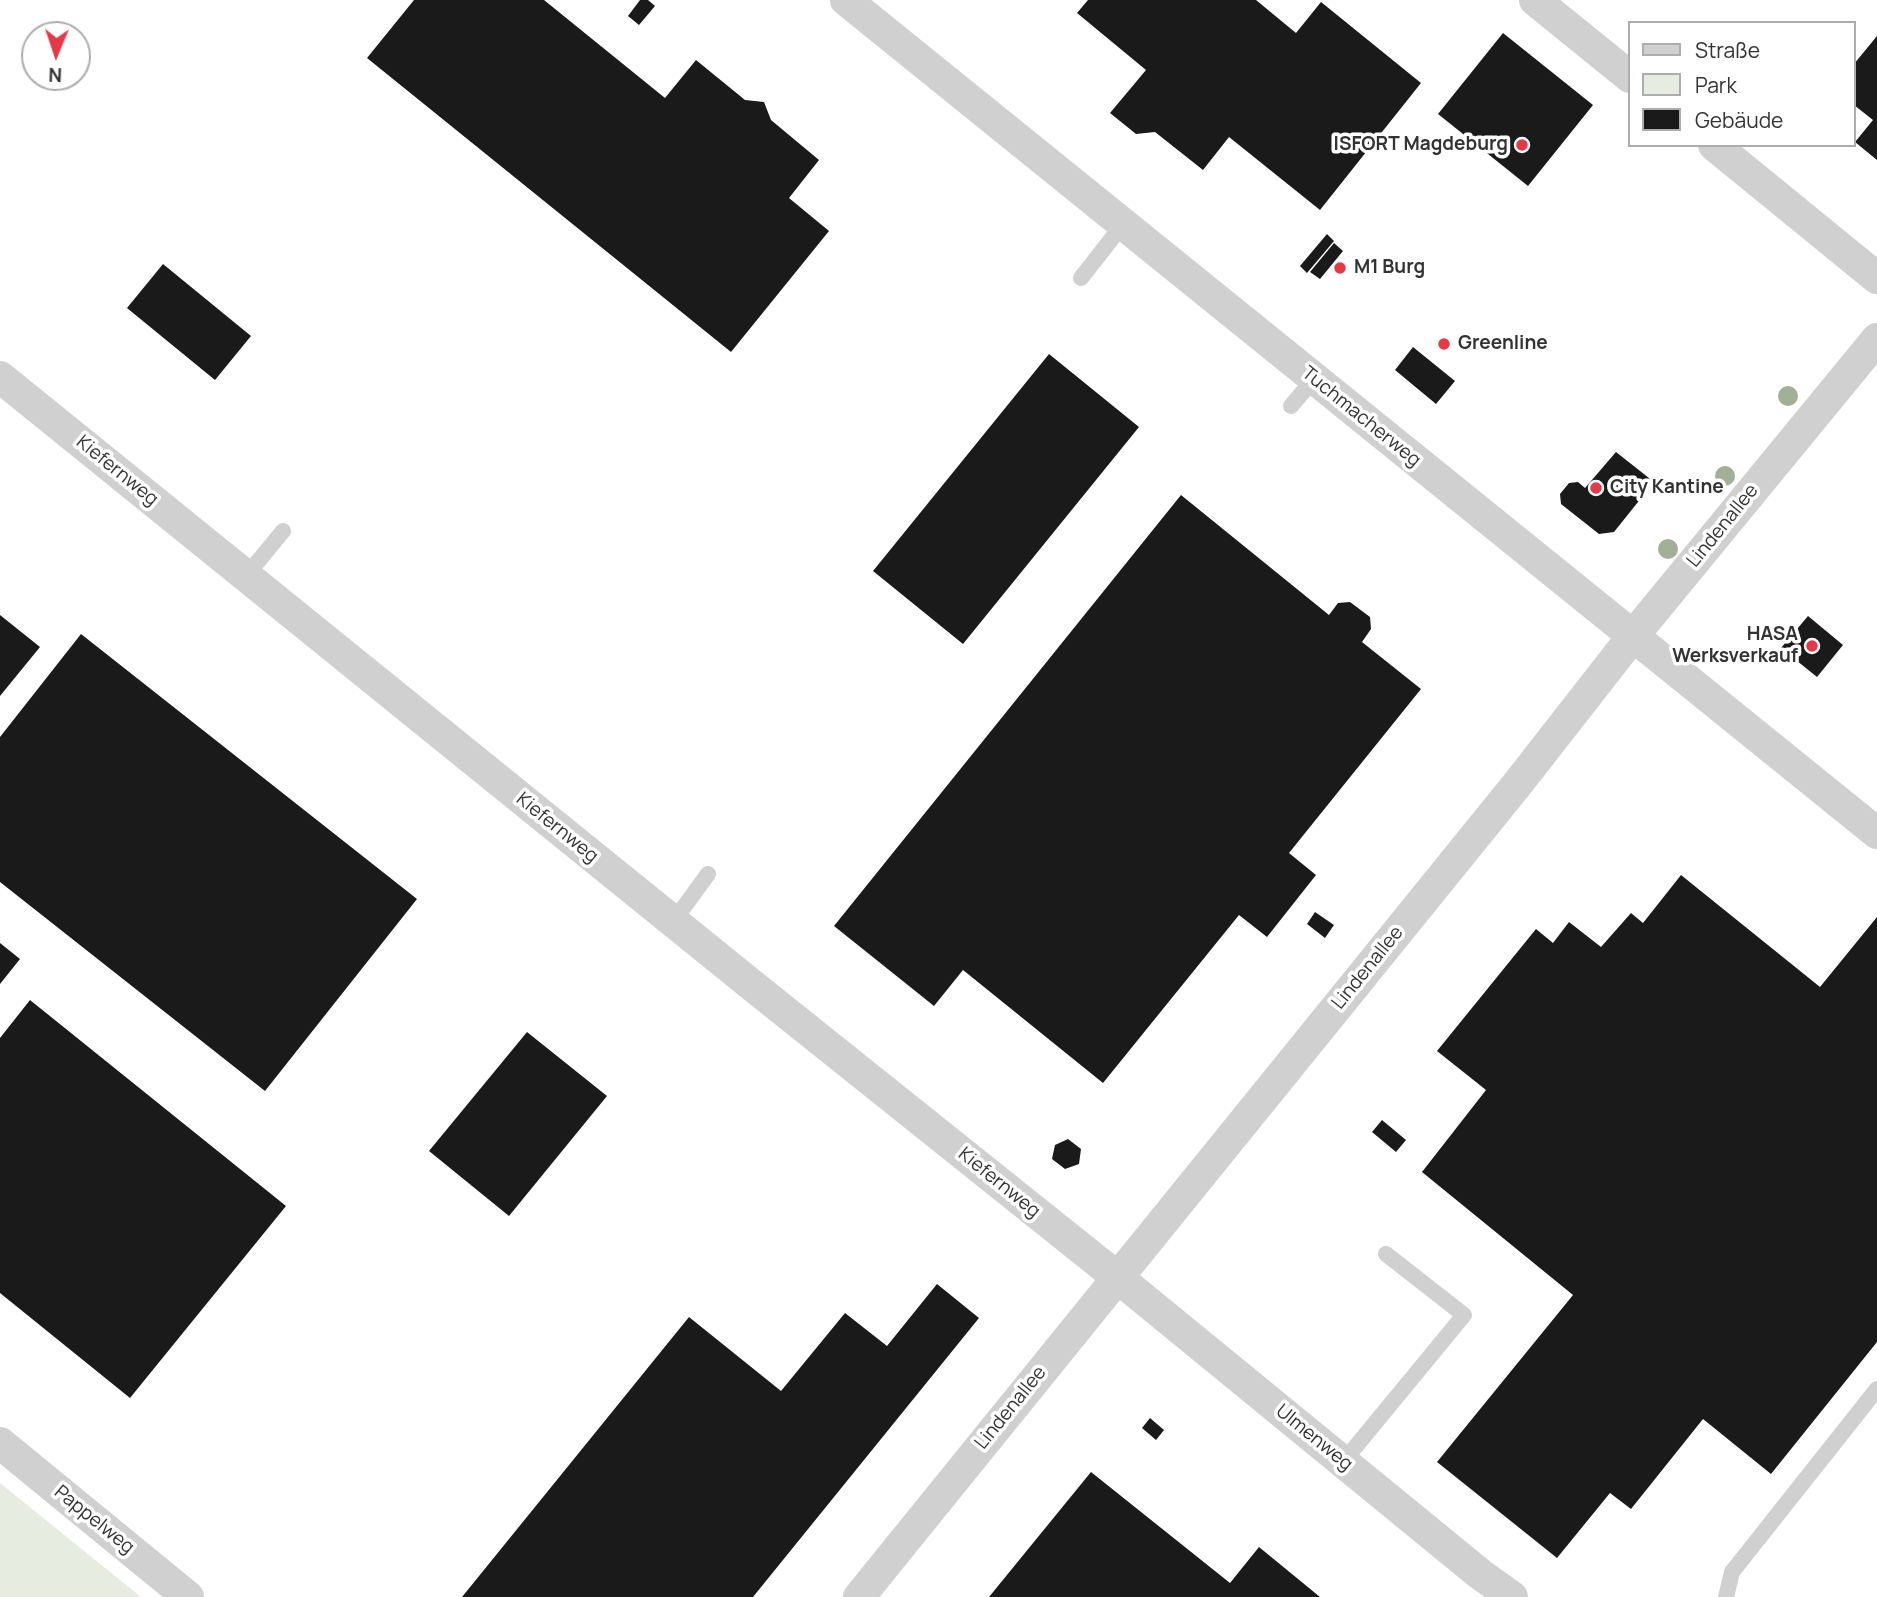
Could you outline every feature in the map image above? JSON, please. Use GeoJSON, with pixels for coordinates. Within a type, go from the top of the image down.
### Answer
{"type":"FeatureCollection","features":[{"type":"Feature","properties":{"kind":"street","name":"Tuchmacherweg"},"geometry":{"type":"LineString","coordinates":[[846,0],[1877,833]]}},
{"type":"Feature","properties":{"kind":"street"},"geometry":{"type":"LineString","coordinates":[[1535,0],[1629,76]]}},
{"type":"Feature","properties":{"kind":"street"},"geometry":{"type":"LineString","coordinates":[[1716,147],[1877,278]]}},
{"type":"Feature","properties":{"kind":"street","name":"Lindenallee"},"geometry":{"type":"LineString","coordinates":[[859,1597],[1511,793],[1633,636],[1877,339]]}},
{"type":"Feature","properties":{"kind":"street","name":"Kiefernweg"},"geometry":{"type":"LineString","coordinates":[[0,377],[673,922],[1117,1277]]}},
{"type":"Feature","properties":{"kind":"street","name":"Ulmenweg"},"geometry":{"type":"LineString","coordinates":[[1117,1277],[1480,1574],[1512,1597]]}},
{"type":"Feature","properties":{"kind":"street","name":"Pappelweg"},"geometry":{"type":"LineString","coordinates":[[0,1443],[188,1597]]}},
{"type":"Feature","properties":{"kind":"lane"},"geometry":{"type":"LineString","coordinates":[[1081,278],[1124,223]]}},
{"type":"Feature","properties":{"kind":"lane"},"geometry":{"type":"LineString","coordinates":[[1291,406],[1313,380]]}},
{"type":"Feature","properties":{"kind":"lane"},"geometry":{"type":"LineString","coordinates":[[246,576],[283,531]]}},
{"type":"Feature","properties":{"kind":"lane"},"geometry":{"type":"LineString","coordinates":[[673,922],[708,874]]}},
{"type":"Feature","properties":{"kind":"lane"},"geometry":{"type":"LineString","coordinates":[[1343,1462],[1464,1315],[1386,1254]]}},
{"type":"Feature","properties":{"kind":"lane"},"geometry":{"type":"LineString","coordinates":[[1726,1597],[1732,1572],[1877,1389]]}},
{"type":"Feature","properties":{"kind":"green space"},"geometry":{"type":"Polygon","coordinates":[[[0,1483],[141,1597],[0,1597],[0,1483]]]}},
{"type":"Feature","properties":{"kind":"building"},"geometry":{"type":"Polygon","coordinates":[[[414,0],[544,0],[665,98],[696,60],[745,100],[764,102],[771,120],[819,160],[789,198],[829,231],[731,352],[367,58],[414,0]]]}},
{"type":"Feature","properties":{"kind":"building"},"geometry":{"type":"Polygon","coordinates":[[[640,0],[648,0],[655,6],[639,25],[628,16],[640,0]]]}},
{"type":"Feature","properties":{"kind":"building"},"geometry":{"type":"Polygon","coordinates":[[[1088,0],[1256,0],[1296,33],[1321,2],[1421,83],[1320,210],[1229,137],[1203,170],[1155,132],[1136,134],[1110,113],[1146,70],[1077,13],[1088,0]]]}},
{"type":"Feature","properties":{"kind":"building"},"geometry":{"type":"Polygon","coordinates":[[[1503,33],[1593,105],[1528,186],[1438,114],[1503,33]]]}},
{"type":"Feature","properties":{"kind":"building"},"geometry":{"type":"Polygon","coordinates":[[[1877,36],[1877,160],[1856,143],[1873,120],[1856,107],[1856,62],[1877,36]]]}},
{"type":"Feature","properties":{"kind":"building"},"geometry":{"type":"Polygon","coordinates":[[[1327,234],[1334,241],[1307,273],[1300,266],[1327,234]]]}},
{"type":"Feature","properties":{"kind":"building"},"geometry":{"type":"Polygon","coordinates":[[[1334,243],[1343,251],[1320,279],[1310,272],[1334,243]]]}},
{"type":"Feature","properties":{"kind":"building"},"geometry":{"type":"Polygon","coordinates":[[[163,264],[251,336],[215,380],[127,308],[163,264]]]}},
{"type":"Feature","properties":{"kind":"building"},"geometry":{"type":"Polygon","coordinates":[[[1413,347],[1455,381],[1436,404],[1395,370],[1413,347]]]}},
{"type":"Feature","properties":{"kind":"building"},"geometry":{"type":"Polygon","coordinates":[[[1049,354],[1139,427],[963,644],[873,571],[1049,354]]]}},
{"type":"Feature","properties":{"kind":"building"},"geometry":{"type":"Polygon","coordinates":[[[1616,452],[1654,482],[1614,532],[1599,534],[1561,504],[1560,494],[1569,483],[1578,482],[1585,488],[1616,452]]]}},
{"type":"Feature","properties":{"kind":"building"},"geometry":{"type":"Polygon","coordinates":[[[1181,495],[1329,615],[1338,603],[1350,602],[1370,617],[1371,629],[1362,642],[1421,689],[1289,853],[1316,875],[1267,937],[1239,915],[1103,1083],[963,970],[934,1006],[834,926],[1181,495]]]}},
{"type":"Feature","properties":{"kind":"building"},"geometry":{"type":"Polygon","coordinates":[[[0,615],[40,647],[0,696],[0,615]]]}},
{"type":"Feature","properties":{"kind":"building","name":"HASA Werksverkauf"},"geometry":{"type":"Polygon","coordinates":[[[1808,616],[1843,645],[1817,677],[1781,648],[1808,616]]]}},
{"type":"Feature","properties":{"kind":"building"},"geometry":{"type":"Polygon","coordinates":[[[81,634],[417,899],[265,1091],[0,882],[0,737],[81,634]]]}},
{"type":"Feature","properties":{"kind":"building"},"geometry":{"type":"Polygon","coordinates":[[[1681,875],[1820,987],[1877,917],[1877,1342],[1771,1474],[1703,1419],[1631,1509],[1610,1493],[1557,1558],[1437,1462],[1573,1295],[1422,1172],[1486,1090],[1437,1051],[1536,929],[1553,943],[1569,922],[1601,947],[1631,913],[1643,923],[1681,875]]]}},
{"type":"Feature","properties":{"kind":"building"},"geometry":{"type":"Polygon","coordinates":[[[1315,912],[1334,925],[1325,938],[1307,924],[1315,912]]]}},
{"type":"Feature","properties":{"kind":"building"},"geometry":{"type":"Polygon","coordinates":[[[0,943],[20,959],[0,984],[0,943]]]}},
{"type":"Feature","properties":{"kind":"building"},"geometry":{"type":"Polygon","coordinates":[[[30,1000],[286,1206],[130,1398],[0,1293],[0,1038],[30,1000]]]}},
{"type":"Feature","properties":{"kind":"building"},"geometry":{"type":"Polygon","coordinates":[[[527,1032],[607,1096],[509,1216],[429,1151],[527,1032]]]}},
{"type":"Feature","properties":{"kind":"building"},"geometry":{"type":"Polygon","coordinates":[[[1382,1120],[1406,1140],[1396,1152],[1372,1132],[1382,1120]]]}},
{"type":"Feature","properties":{"kind":"building"},"geometry":{"type":"Polygon","coordinates":[[[1068,1139],[1081,1149],[1079,1164],[1065,1169],[1052,1159],[1055,1145],[1068,1139]]]}},
{"type":"Feature","properties":{"kind":"building"},"geometry":{"type":"Polygon","coordinates":[[[937,1284],[979,1318],[753,1597],[462,1597],[689,1317],[781,1391],[845,1313],[887,1346],[937,1284]]]}},
{"type":"Feature","properties":{"kind":"building"},"geometry":{"type":"Polygon","coordinates":[[[1150,1418],[1164,1430],[1156,1440],[1142,1428],[1150,1418]]]}},
{"type":"Feature","properties":{"kind":"building"},"geometry":{"type":"Polygon","coordinates":[[[1091,1472],[1230,1583],[1259,1547],[1320,1597],[989,1597],[1091,1472]]]}},
{"type":"Feature","properties":{"kind":"place","name":"ISFORT Magdeburg"},"geometry":{"type":"Point","coordinates":[1522,145]}},
{"type":"Feature","properties":{"kind":"place","name":"M1 Burg"},"geometry":{"type":"Point","coordinates":[1340,268]}},
{"type":"Feature","properties":{"kind":"place","name":"Greenline"},"geometry":{"type":"Point","coordinates":[1444,344]}},
{"type":"Feature","properties":{"kind":"place","name":"City Kantine"},"geometry":{"type":"Point","coordinates":[1596,488]}},
{"type":"Feature","properties":{"kind":"place","name":"HASA Werksverkauf"},"geometry":{"type":"Point","coordinates":[1812,646]}}]}
